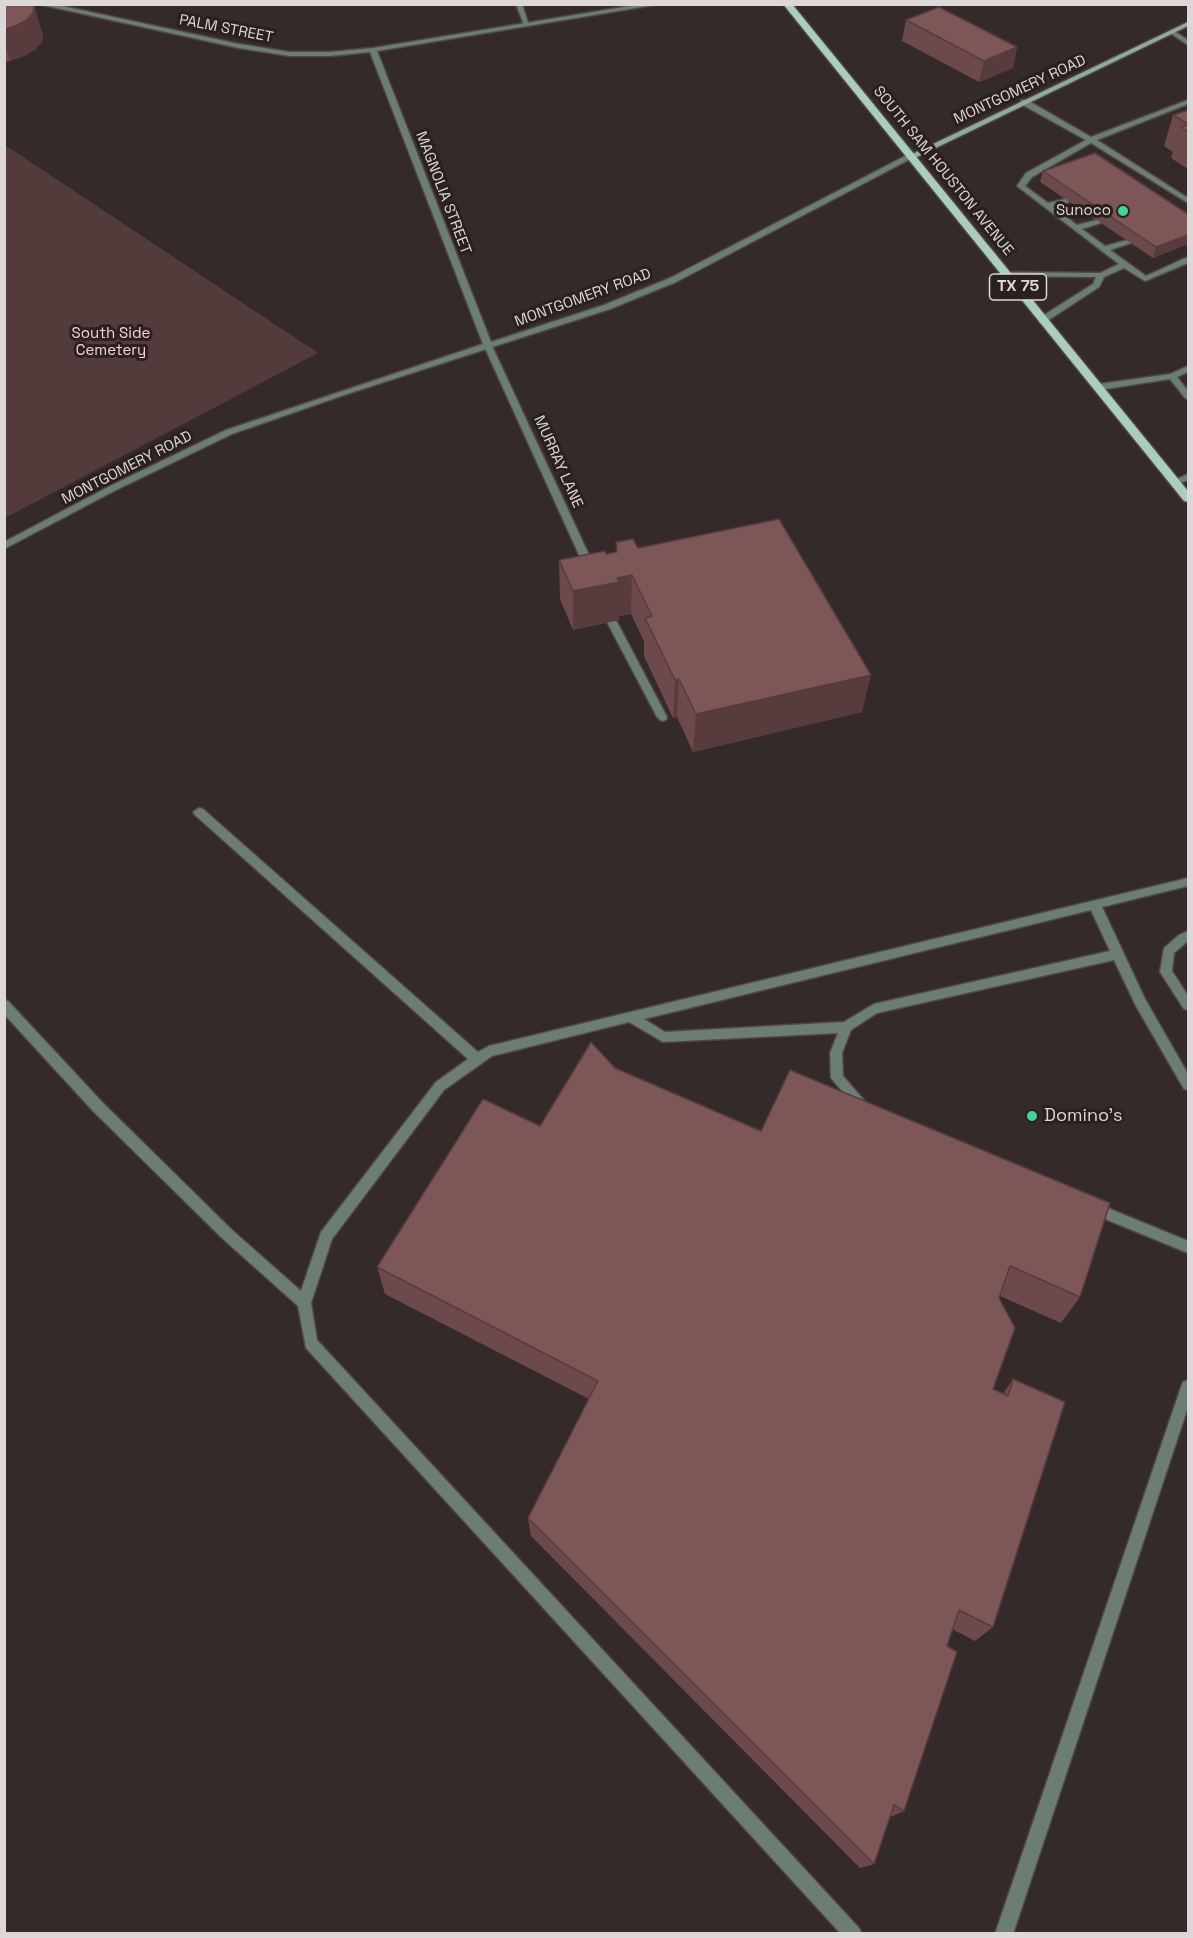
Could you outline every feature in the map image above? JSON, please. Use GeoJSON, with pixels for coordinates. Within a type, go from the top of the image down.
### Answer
{"type":"FeatureCollection","features":[{"type":"Feature","properties":{"kind":"main road","name":"SOUTH SAM HOUSTON AVENUE"},"geometry":{"type":"LineString","coordinates":[[787,4],[1188,498]]}},
{"type":"Feature","properties":{"kind":"main road","name":"MONTGOMERY ROAD"},"geometry":{"type":"LineString","coordinates":[[912,156],[1188,24]]}},
{"type":"Feature","properties":{"kind":"street","name":"PALM STREET"},"geometry":{"type":"LineString","coordinates":[[41,4],[239,46],[290,54],[330,54],[373,50],[657,4]]}},
{"type":"Feature","properties":{"kind":"street"},"geometry":{"type":"LineString","coordinates":[[519,4],[528,25]]}},
{"type":"Feature","properties":{"kind":"street"},"geometry":{"type":"LineString","coordinates":[[1172,32],[1188,43]]}},
{"type":"Feature","properties":{"kind":"street","name":"MAGNOLIA STREET"},"geometry":{"type":"LineString","coordinates":[[373,50],[488,346]]}},
{"type":"Feature","properties":{"kind":"street"},"geometry":{"type":"LineString","coordinates":[[1024,102],[1091,140],[1170,193],[1188,201]]}},
{"type":"Feature","properties":{"kind":"street"},"geometry":{"type":"LineString","coordinates":[[1188,102],[1091,140],[1029,176],[1021,186],[1145,279],[1188,260]]}},
{"type":"Feature","properties":{"kind":"street","name":"MONTGOMERY ROAD"},"geometry":{"type":"LineString","coordinates":[[4,546],[113,488],[229,432],[341,393],[608,307],[673,280],[912,156]]}},
{"type":"Feature","properties":{"kind":"street"},"geometry":{"type":"LineString","coordinates":[[1047,206],[1066,200]]}},
{"type":"Feature","properties":{"kind":"street"},"geometry":{"type":"LineString","coordinates":[[1076,228],[1098,221]]}},
{"type":"Feature","properties":{"kind":"street"},"geometry":{"type":"LineString","coordinates":[[1105,249],[1128,241]]}},
{"type":"Feature","properties":{"kind":"street"},"geometry":{"type":"LineString","coordinates":[[1007,274],[1101,275],[1125,265]]}},
{"type":"Feature","properties":{"kind":"street"},"geometry":{"type":"LineString","coordinates":[[1044,319],[1096,285],[1101,275]]}},
{"type":"Feature","properties":{"kind":"street","name":"MURRAY LANE"},"geometry":{"type":"LineString","coordinates":[[488,346],[595,580]]}},
{"type":"Feature","properties":{"kind":"street"},"geometry":{"type":"LineString","coordinates":[[1098,387],[1172,376],[1188,369]]}},
{"type":"Feature","properties":{"kind":"street"},"geometry":{"type":"LineString","coordinates":[[1172,376],[1188,396]]}},
{"type":"Feature","properties":{"kind":"street"},"geometry":{"type":"LineString","coordinates":[[1176,482],[1188,477]]}},
{"type":"Feature","properties":{"kind":"street"},"geometry":{"type":"LineString","coordinates":[[612,622],[662,717]]}},
{"type":"Feature","properties":{"kind":"street"},"geometry":{"type":"LineString","coordinates":[[199,812],[477,1059]]}},
{"type":"Feature","properties":{"kind":"street"},"geometry":{"type":"LineString","coordinates":[[853,1934],[310,1343],[304,1303],[326,1236],[440,1086],[489,1051],[1188,882]]}},
{"type":"Feature","properties":{"kind":"street"},"geometry":{"type":"LineString","coordinates":[[1095,905],[1140,1002],[1188,1085]]}},
{"type":"Feature","properties":{"kind":"street"},"geometry":{"type":"LineString","coordinates":[[1188,936],[1168,951],[1166,972],[1188,1005]]}},
{"type":"Feature","properties":{"kind":"street"},"geometry":{"type":"LineString","coordinates":[[631,1017],[663,1037],[846,1027],[874,1010],[1118,954]]}},
{"type":"Feature","properties":{"kind":"street"},"geometry":{"type":"LineString","coordinates":[[4,1005],[130,1139],[227,1234],[304,1303]]}},
{"type":"Feature","properties":{"kind":"street"},"geometry":{"type":"LineString","coordinates":[[846,1027],[836,1053],[837,1078],[861,1106],[871,1110]]}},
{"type":"Feature","properties":{"kind":"street"},"geometry":{"type":"LineString","coordinates":[[1083,1204],[1188,1247]]}},
{"type":"Feature","properties":{"kind":"street"},"geometry":{"type":"LineString","coordinates":[[1004,1934],[1188,1387]]}},
{"type":"Feature","properties":{"kind":"green space","name":"South Side Cemetery"},"geometry":{"type":"Polygon","coordinates":[[[5,145],[318,353],[5,518],[5,145]]]}},
{"type":"Feature","properties":{"kind":"building"},"geometry":{"type":"Polygon","coordinates":[[[4,4],[34,4],[33,13],[27,20],[4,30],[4,4]]]}},
{"type":"Feature","properties":{"kind":"building"},"geometry":{"type":"Polygon","coordinates":[[[939,7],[1017,47],[984,61],[906,20],[939,7]]]}},
{"type":"Feature","properties":{"kind":"building"},"geometry":{"type":"Polygon","coordinates":[[[1188,110],[1188,124],[1173,115],[1188,110]]]}},
{"type":"Feature","properties":{"kind":"building"},"geometry":{"type":"Polygon","coordinates":[[[1188,125],[1188,132],[1181,127],[1188,125]]]}},
{"type":"Feature","properties":{"kind":"building","name":"Sunoco"},"geometry":{"type":"Polygon","coordinates":[[[1095,153],[1188,214],[1188,235],[1156,247],[1043,171],[1095,153]]]}},
{"type":"Feature","properties":{"kind":"building"},"geometry":{"type":"Polygon","coordinates":[[[779,519],[871,675],[696,714],[679,679],[675,680],[645,618],[652,616],[632,575],[617,578],[619,582],[573,591],[559,560],[605,551],[606,554],[617,552],[616,542],[633,539],[638,548],[779,519]]]}},
{"type":"Feature","properties":{"kind":"building"},"geometry":{"type":"Polygon","coordinates":[[[591,1042],[615,1068],[761,1131],[790,1070],[1110,1203],[1080,1297],[1010,1266],[999,1298],[1015,1328],[993,1389],[1008,1396],[1013,1379],[1065,1402],[993,1627],[959,1610],[947,1646],[957,1652],[904,1811],[894,1805],[874,1864],[528,1518],[598,1381],[377,1267],[483,1099],[540,1126],[591,1042]]]}},
{"type":"Feature","properties":{"kind":"place","name":"Sunoco"},"geometry":{"type":"Point","coordinates":[1123,211]}},
{"type":"Feature","properties":{"kind":"place","name":"Domino's"},"geometry":{"type":"Point","coordinates":[1032,1116]}}]}
